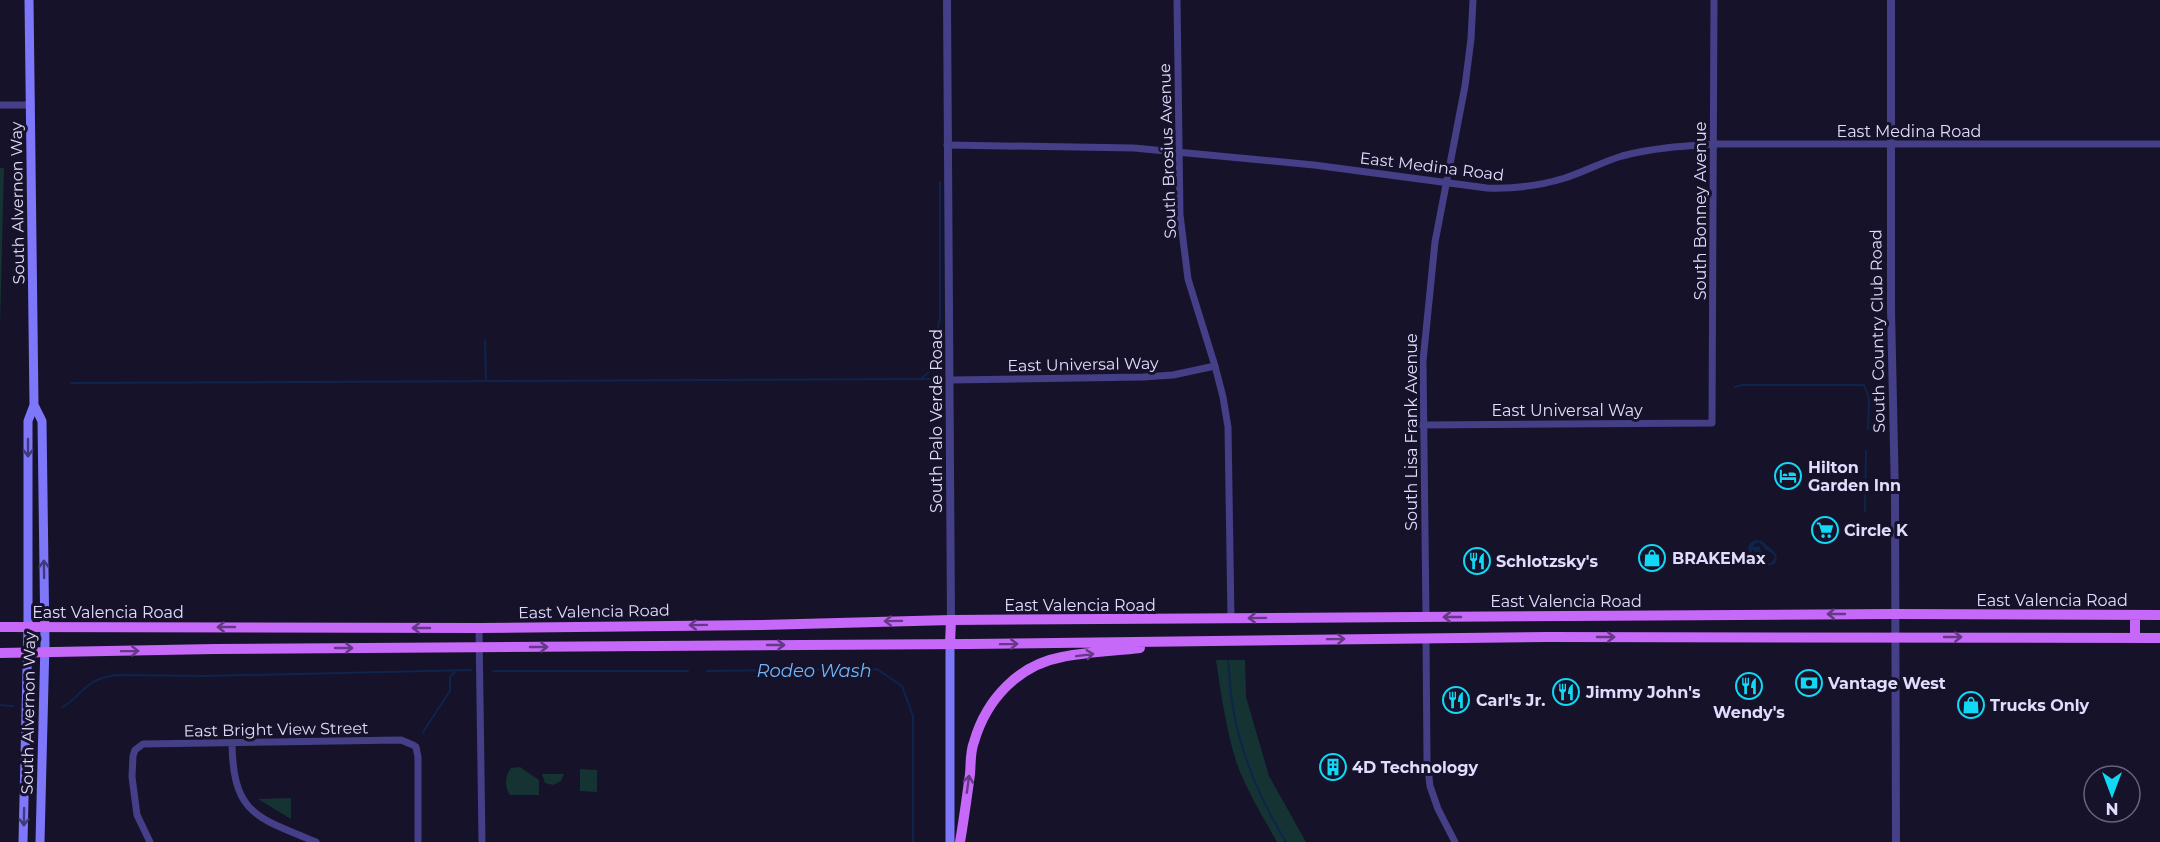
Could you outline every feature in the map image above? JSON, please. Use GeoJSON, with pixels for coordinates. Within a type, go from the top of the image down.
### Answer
{"type":"FeatureCollection","features":[{"type":"Feature","properties":{"kind":"main road","name":"South Alvernon Way"},"geometry":{"type":"LineString","coordinates":[[23,842],[28,627],[28,421],[34,405],[29,0]]}},
{"type":"Feature","properties":{"kind":"main road","name":"South Alvernon Way"},"geometry":{"type":"LineString","coordinates":[[34,405],[42,421],[44,653],[40,842]]}},
{"type":"Feature","properties":{"kind":"main road","name":"East Valencia Road"},"geometry":{"type":"LineString","coordinates":[[0,627],[479,628],[951,620],[1894,614],[2160,615]]}},
{"type":"Feature","properties":{"kind":"main road"},"geometry":{"type":"LineString","coordinates":[[2135,615],[2135,638]]}},
{"type":"Feature","properties":{"kind":"main road"},"geometry":{"type":"LineString","coordinates":[[1426,617],[1426,638]]}},
{"type":"Feature","properties":{"kind":"main road","name":"South Palo Verde Road"},"geometry":{"type":"LineString","coordinates":[[950,842],[951,620]]}},
{"type":"Feature","properties":{"kind":"main road"},"geometry":{"type":"LineString","coordinates":[[0,653],[192,649],[1426,638],[2160,638]]}},
{"type":"Feature","properties":{"kind":"main road"},"geometry":{"type":"LineString","coordinates":[[960,842],[973,744],[982,717],[994,699],[1012,680],[1029,668],[1062,657],[1193,641]]}},
{"type":"Feature","properties":{"kind":"street","name":"South Palo Verde Road"},"geometry":{"type":"LineString","coordinates":[[947,0],[951,620]]}},
{"type":"Feature","properties":{"kind":"street","name":"South Brosius Avenue"},"geometry":{"type":"LineString","coordinates":[[1177,0],[1180,215],[1188,279],[1215,366],[1228,428],[1231,619]]}},
{"type":"Feature","properties":{"kind":"street","name":"South Lisa Frank Avenue"},"geometry":{"type":"LineString","coordinates":[[1426,617],[1422,425],[1427,303],[1435,242],[1465,87],[1473,0]]}},
{"type":"Feature","properties":{"kind":"street","name":"South Bonney Avenue"},"geometry":{"type":"LineString","coordinates":[[1712,423],[1714,0]]}},
{"type":"Feature","properties":{"kind":"street","name":"South Country Club Road"},"geometry":{"type":"LineString","coordinates":[[1891,0],[1896,842]]}},
{"type":"Feature","properties":{"kind":"street"},"geometry":{"type":"LineString","coordinates":[[0,105],[31,105]]}},
{"type":"Feature","properties":{"kind":"street","name":"East Medina Road"},"geometry":{"type":"LineString","coordinates":[[947,145],[1134,148],[1314,165],[1487,188],[1528,187],[1565,178],[1621,156],[1660,148],[1714,144],[2160,144]]}},
{"type":"Feature","properties":{"kind":"street","name":"East Universal Way"},"geometry":{"type":"LineString","coordinates":[[951,380],[1143,377],[1173,375],[1215,366]]}},
{"type":"Feature","properties":{"kind":"street","name":"East Universal Way"},"geometry":{"type":"LineString","coordinates":[[1422,425],[1712,423]]}},
{"type":"Feature","properties":{"kind":"street"},"geometry":{"type":"LineString","coordinates":[[479,628],[482,842]]}},
{"type":"Feature","properties":{"kind":"street"},"geometry":{"type":"LineString","coordinates":[[1426,638],[1427,760],[1430,786],[1438,809],[1455,842]]}},
{"type":"Feature","properties":{"kind":"street","name":"East Bright View Street"},"geometry":{"type":"LineString","coordinates":[[150,842],[138,815],[132,777],[133,756],[139,746],[150,743],[401,740],[414,742],[418,756],[418,842]]}},
{"type":"Feature","properties":{"kind":"street"},"geometry":{"type":"LineString","coordinates":[[232,743],[235,782],[246,804],[264,818],[313,841]]}},
{"type":"Feature","properties":{"kind":"green space"},"geometry":{"type":"Polygon","coordinates":[[[0,168],[4,168],[0,328],[0,168]]]}},
{"type":"Feature","properties":{"kind":"green space"},"geometry":{"type":"Polygon","coordinates":[[[1216,660],[1245,660],[1246,697],[1269,776],[1306,842],[1277,842],[1250,794],[1237,764],[1230,738],[1216,660]]]}},
{"type":"Feature","properties":{"kind":"green space"},"geometry":{"type":"Polygon","coordinates":[[[520,767],[539,780],[539,795],[510,795],[506,785],[507,774],[511,768],[520,767]]]}},
{"type":"Feature","properties":{"kind":"green space"},"geometry":{"type":"Polygon","coordinates":[[[580,769],[597,770],[597,792],[580,791],[580,769]]]}},
{"type":"Feature","properties":{"kind":"green space"},"geometry":{"type":"Polygon","coordinates":[[[542,774],[564,774],[561,781],[553,785],[545,783],[542,774]]]}},
{"type":"Feature","properties":{"kind":"green space"},"geometry":{"type":"Polygon","coordinates":[[[291,798],[291,819],[258,799],[291,798]]]}},
{"type":"Feature","properties":{"kind":"water"},"geometry":{"type":"Polygon","coordinates":[[[1755,540],[1762,541],[1773,550],[1777,557],[1775,564],[1764,567],[1751,556],[1748,547],[1755,540]],[[1756,543],[1752,547],[1759,546],[1764,556],[1760,557],[1752,549],[1752,553],[1762,563],[1771,563],[1775,558],[1760,543],[1756,543]]]}},
{"type":"Feature","properties":{"kind":"waterway"},"geometry":{"type":"LineString","coordinates":[[934,341],[940,319],[940,182]]}},
{"type":"Feature","properties":{"kind":"waterway"},"geometry":{"type":"LineString","coordinates":[[485,340],[486,381]]}},
{"type":"Feature","properties":{"kind":"waterway"},"geometry":{"type":"LineString","coordinates":[[921,379],[930,371],[934,356]]}},
{"type":"Feature","properties":{"kind":"waterway"},"geometry":{"type":"LineString","coordinates":[[71,383],[935,379]]}},
{"type":"Feature","properties":{"kind":"waterway"},"geometry":{"type":"LineString","coordinates":[[1735,387],[1742,385],[1864,385],[1869,398],[1868,429]]}},
{"type":"Feature","properties":{"kind":"waterway"},"geometry":{"type":"LineString","coordinates":[[1865,511],[1866,451]]}},
{"type":"Feature","properties":{"kind":"waterway"},"geometry":{"type":"LineString","coordinates":[[1228,661],[1232,702],[1241,743],[1260,794],[1286,842]]}},
{"type":"Feature","properties":{"kind":"waterway","name":"Rodeo Wash"},"geometry":{"type":"LineString","coordinates":[[707,671],[877,669],[902,686],[913,716],[913,842]]}},
{"type":"Feature","properties":{"kind":"waterway"},"geometry":{"type":"LineString","coordinates":[[63,707],[96,680],[115,675],[205,676],[471,670]]}},
{"type":"Feature","properties":{"kind":"waterway"},"geometry":{"type":"LineString","coordinates":[[423,732],[450,691],[450,677],[456,671]]}},
{"type":"Feature","properties":{"kind":"waterway","name":"Rodeo Wash"},"geometry":{"type":"LineString","coordinates":[[493,671],[688,671]]}},
{"type":"Feature","properties":{"kind":"waterway"},"geometry":{"type":"LineString","coordinates":[[0,705],[13,706]]}},
{"type":"Feature","properties":{"kind":"place","name":"Hilton Garden Inn"},"geometry":{"type":"Point","coordinates":[1788,476]}},
{"type":"Feature","properties":{"kind":"place","name":"Circle K"},"geometry":{"type":"Point","coordinates":[1825,530]}},
{"type":"Feature","properties":{"kind":"place","name":"BRAKEMax"},"geometry":{"type":"Point","coordinates":[1652,558]}},
{"type":"Feature","properties":{"kind":"place","name":"Schlotzsky's"},"geometry":{"type":"Point","coordinates":[1477,561]}},
{"type":"Feature","properties":{"kind":"place","name":"Vantage West"},"geometry":{"type":"Point","coordinates":[1809,683]}},
{"type":"Feature","properties":{"kind":"place","name":"Wendy's"},"geometry":{"type":"Point","coordinates":[1749,686]}},
{"type":"Feature","properties":{"kind":"place","name":"Jimmy John's"},"geometry":{"type":"Point","coordinates":[1566,692]}},
{"type":"Feature","properties":{"kind":"place","name":"Carl's Jr."},"geometry":{"type":"Point","coordinates":[1456,700]}},
{"type":"Feature","properties":{"kind":"place","name":"Trucks Only"},"geometry":{"type":"Point","coordinates":[1971,705]}},
{"type":"Feature","properties":{"kind":"place","name":"4D Technology"},"geometry":{"type":"Point","coordinates":[1333,767]}}]}
